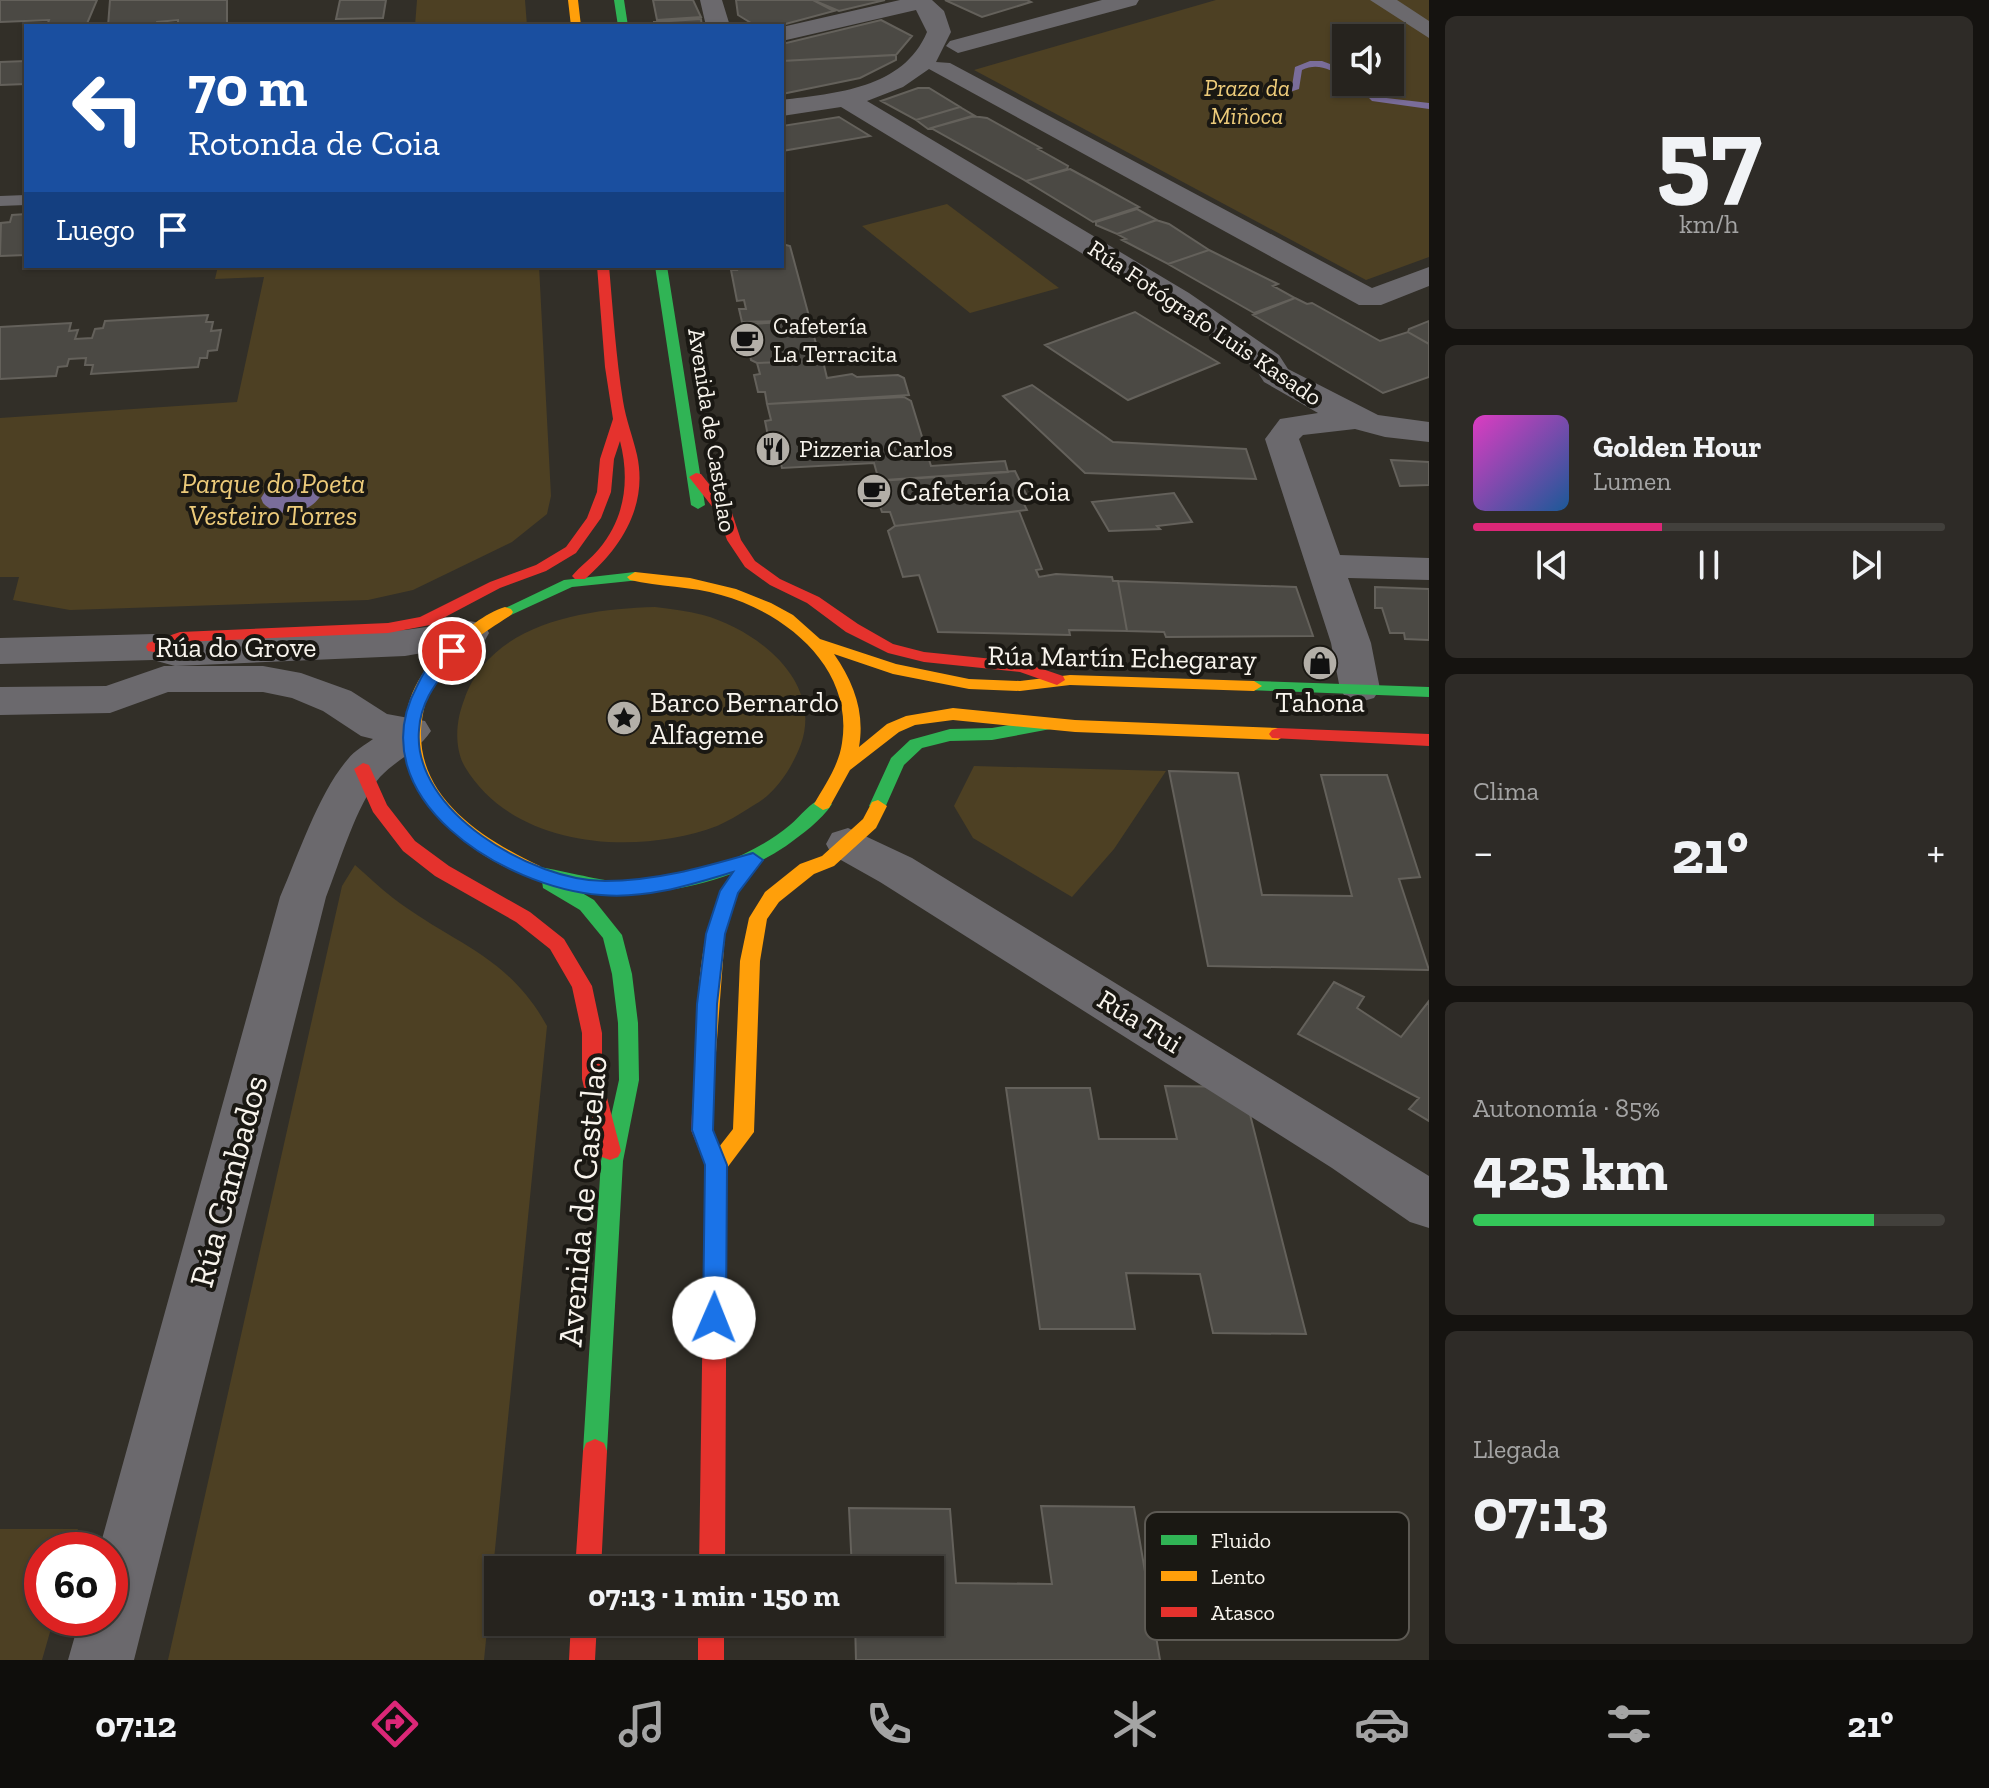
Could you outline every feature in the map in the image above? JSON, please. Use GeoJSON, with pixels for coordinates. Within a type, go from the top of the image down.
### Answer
{"type":"FeatureCollection","features":[{"type":"Feature","properties":{"kind":"main road"},"geometry":{"type":"LineString","coordinates":[[573,0],[576,24]]}},
{"type":"Feature","properties":{"kind":"main road"},"geometry":{"type":"LineString","coordinates":[[619,0],[623,24]]}},
{"type":"Feature","properties":{"kind":"main road"},"geometry":{"type":"LineString","coordinates":[[603,268],[619,421],[632,465],[632,496],[622,531],[595,565],[571,582],[502,613],[470,633],[434,669],[416,703],[410,731],[413,762],[439,808],[477,844],[537,875],[602,888],[666,885],[753,860]]}},
{"type":"Feature","properties":{"kind":"main road","name":"Avenida de Castelao"},"geometry":{"type":"LineString","coordinates":[[661,268],[696,477],[699,529]]}},
{"type":"Feature","properties":{"kind":"main road"},"geometry":{"type":"LineString","coordinates":[[154,647],[180,637],[400,626],[424,621],[495,585],[541,568],[571,550],[594,518],[604,492],[607,459],[619,421]]}},
{"type":"Feature","properties":{"kind":"main road"},"geometry":{"type":"LineString","coordinates":[[696,477],[725,513],[734,540],[750,564],[775,582],[813,600],[852,628],[888,648],[954,661],[1022,667],[1057,680]]}},
{"type":"Feature","properties":{"kind":"main road","name":"Avenida de Castelao"},"geometry":{"type":"LineString","coordinates":[[713,565],[736,593]]}},
{"type":"Feature","properties":{"kind":"main road"},"geometry":{"type":"LineString","coordinates":[[571,582],[635,577],[687,581],[736,593],[780,613],[820,644],[847,687],[855,736],[848,765],[833,793],[810,821],[753,860],[729,891],[715,934],[708,990],[702,1130],[716,1165],[712,1556]]}},
{"type":"Feature","properties":{"kind":"main road","name":"Rúa Martín Echegaray"},"geometry":{"type":"LineString","coordinates":[[820,644],[869,663],[942,681],[1020,686],[1057,680],[1429,692]]}},
{"type":"Feature","properties":{"kind":"main road"},"geometry":{"type":"LineString","coordinates":[[848,765],[880,733],[910,720],[948,713],[990,714],[1050,724],[1429,740]]}},
{"type":"Feature","properties":{"kind":"main road"},"geometry":{"type":"LineString","coordinates":[[716,1165],[743,1132],[748,987],[758,918],[772,897],[848,844],[870,823],[897,762],[916,744],[950,735],[992,734],[1050,724]]}},
{"type":"Feature","properties":{"kind":"main road"},"geometry":{"type":"LineString","coordinates":[[363,769],[379,808],[409,846],[442,871],[523,917],[557,944],[582,986],[592,1033],[592,1079],[612,1161]]}},
{"type":"Feature","properties":{"kind":"main road","name":"Avenida de Castelao"},"geometry":{"type":"LineString","coordinates":[[537,875],[587,905],[612,935],[622,974],[628,1023],[629,1080],[612,1161],[589,1556]]}},
{"type":"Feature","properties":{"kind":"main road"},"geometry":{"type":"LineString","coordinates":[[582,1660],[583,1636]]}},
{"type":"Feature","properties":{"kind":"main road"},"geometry":{"type":"LineString","coordinates":[[711,1636],[711,1660]]}},
{"type":"Feature","properties":{"kind":"street"},"geometry":{"type":"LineString","coordinates":[[711,0],[717,24]]}},
{"type":"Feature","properties":{"kind":"street"},"geometry":{"type":"LineString","coordinates":[[1128,0],[949,57],[1370,299],[1429,276]]}},
{"type":"Feature","properties":{"kind":"street"},"geometry":{"type":"LineString","coordinates":[[1381,0],[1429,31]]}},
{"type":"Feature","properties":{"kind":"street"},"geometry":{"type":"LineString","coordinates":[[784,34],[920,1],[932,11],[939,32],[926,60],[888,84],[846,99],[784,108]]}},
{"type":"Feature","properties":{"kind":"street","name":"Rúa Fotógrafo Luis Kasado"},"geometry":{"type":"LineString","coordinates":[[846,99],[1178,299],[1268,362],[1275,375],[1355,419]]}},
{"type":"Feature","properties":{"kind":"street"},"geometry":{"type":"LineString","coordinates":[[1268,362],[1300,351]]}},
{"type":"Feature","properties":{"kind":"street"},"geometry":{"type":"LineString","coordinates":[[1355,419],[1383,430],[1429,432]]}},
{"type":"Feature","properties":{"kind":"street","name":"Rúa Fotógrafo Luis Kasado"},"geometry":{"type":"LineString","coordinates":[[1355,419],[1292,426],[1282,439],[1351,643],[1360,689]]}},
{"type":"Feature","properties":{"kind":"street"},"geometry":{"type":"LineString","coordinates":[[1324,566],[1429,569]]}},
{"type":"Feature","properties":{"kind":"street","name":"Rúa do Grove"},"geometry":{"type":"LineString","coordinates":[[9,648],[154,647],[175,653],[206,652],[405,643],[470,633]]}},
{"type":"Feature","properties":{"kind":"street","name":"Rúa do Grove"},"geometry":{"type":"LineString","coordinates":[[0,701],[110,699],[164,679],[263,679],[301,686],[337,701],[376,726],[410,731]]}},
{"type":"Feature","properties":{"kind":"street","name":"Rúa do Grove"},"geometry":{"type":"LineString","coordinates":[[137,690],[158,698],[270,699],[305,711],[335,726],[359,752],[363,769]]}},
{"type":"Feature","properties":{"kind":"street","name":"Rúa Cambados"},"geometry":{"type":"LineString","coordinates":[[101,1660],[303,897],[335,820],[363,769],[410,731]]}},
{"type":"Feature","properties":{"kind":"street","name":"Rúa Tui"},"geometry":{"type":"LineString","coordinates":[[848,844],[896,870],[1337,1143],[1429,1205]]}},
{"type":"Feature","properties":{"kind":"lane"},"geometry":{"type":"LineString","coordinates":[[0,201],[24,200]]}},
{"type":"Feature","properties":{"kind":"green space"},"geometry":{"type":"Polygon","coordinates":[[[417,0],[525,0],[527,24],[415,24],[417,0]]]}},
{"type":"Feature","properties":{"kind":"green space","name":"Praza da Miñoca"},"geometry":{"type":"Polygon","coordinates":[[[1216,0],[1429,0],[1429,257],[1366,280],[974,70],[1216,0]]]}},
{"type":"Feature","properties":{"kind":"green space"},"geometry":{"type":"Polygon","coordinates":[[[947,204],[1059,288],[970,313],[862,226],[947,204]]]}},
{"type":"Feature","properties":{"kind":"green space","name":"Parque do Poeta Vesteiro Torres"},"geometry":{"type":"Polygon","coordinates":[[[218,268],[539,268],[551,496],[547,514],[512,542],[413,590],[368,600],[70,610],[13,600],[19,577],[0,577],[0,418],[237,402],[264,277],[215,279],[218,268]]]}},
{"type":"Feature","properties":{"kind":"green space"},"geometry":{"type":"Polygon","coordinates":[[[655,607],[685,611],[724,622],[764,646],[794,679],[803,699],[805,721],[801,744],[773,790],[759,802],[717,826],[651,841],[615,842],[545,830],[514,815],[487,794],[461,760],[458,727],[463,703],[476,676],[494,655],[516,638],[570,617],[655,607]]]}},
{"type":"Feature","properties":{"kind":"green space"},"geometry":{"type":"Polygon","coordinates":[[[974,766],[1166,771],[1114,849],[1072,897],[973,838],[954,806],[974,766]]]}},
{"type":"Feature","properties":{"kind":"green space"},"geometry":{"type":"Polygon","coordinates":[[[355,865],[415,914],[497,966],[531,1002],[547,1026],[494,1556],[484,1556],[484,1660],[168,1660],[342,886],[355,865]]]}},
{"type":"Feature","properties":{"kind":"green space"},"geometry":{"type":"Polygon","coordinates":[[[0,1529],[78,1529],[77,1532],[24,1532],[24,1636],[49,1636],[42,1660],[0,1660],[0,1529]]]}},
{"type":"Feature","properties":{"kind":"shaded area"},"geometry":{"type":"Polygon","coordinates":[[[294,479],[307,480],[317,487],[321,495],[310,507],[285,513],[277,512],[263,503],[261,498],[268,487],[294,479]]]}},
{"type":"Feature","properties":{"kind":"building"},"geometry":{"type":"Polygon","coordinates":[[[0,0],[97,0],[87,24],[48,24],[49,20],[0,22],[0,0]]]}},
{"type":"Feature","properties":{"kind":"building"},"geometry":{"type":"Polygon","coordinates":[[[110,0],[227,0],[227,24],[178,24],[178,20],[156,24],[108,24],[110,0]]]}},
{"type":"Feature","properties":{"kind":"building"},"geometry":{"type":"Polygon","coordinates":[[[340,0],[386,0],[383,18],[336,19],[340,0]]]}},
{"type":"Feature","properties":{"kind":"building"},"geometry":{"type":"Polygon","coordinates":[[[653,0],[693,0],[701,17],[657,20],[653,0]]]}},
{"type":"Feature","properties":{"kind":"building"},"geometry":{"type":"Polygon","coordinates":[[[736,0],[813,0],[834,11],[784,24],[753,24],[738,15],[736,0]]]}},
{"type":"Feature","properties":{"kind":"building"},"geometry":{"type":"Polygon","coordinates":[[[813,0],[885,0],[839,11],[813,0]]]}},
{"type":"Feature","properties":{"kind":"building"},"geometry":{"type":"Polygon","coordinates":[[[945,0],[1027,0],[1031,2],[982,17],[945,0]]]}},
{"type":"Feature","properties":{"kind":"building"},"geometry":{"type":"Polygon","coordinates":[[[701,19],[702,24],[654,24],[701,19]]]}},
{"type":"Feature","properties":{"kind":"building"},"geometry":{"type":"Polygon","coordinates":[[[881,20],[912,36],[896,55],[784,61],[784,44],[881,20]]]}},
{"type":"Feature","properties":{"kind":"building"},"geometry":{"type":"Polygon","coordinates":[[[896,55],[896,60],[860,78],[784,94],[784,61],[896,55]]]}},
{"type":"Feature","properties":{"kind":"building"},"geometry":{"type":"Polygon","coordinates":[[[24,61],[24,84],[0,85],[0,62],[24,61]]]}},
{"type":"Feature","properties":{"kind":"building"},"geometry":{"type":"Polygon","coordinates":[[[918,88],[929,88],[960,107],[916,120],[881,101],[918,88]]]}},
{"type":"Feature","properties":{"kind":"building"},"geometry":{"type":"Polygon","coordinates":[[[960,107],[975,116],[928,129],[916,120],[960,107]]]}},
{"type":"Feature","properties":{"kind":"building"},"geometry":{"type":"Polygon","coordinates":[[[972,116],[987,118],[1041,148],[1038,149],[1068,166],[1067,169],[1026,181],[931,128],[972,116]]]}},
{"type":"Feature","properties":{"kind":"building"},"geometry":{"type":"Polygon","coordinates":[[[839,117],[870,136],[784,151],[784,126],[839,117]]]}},
{"type":"Feature","properties":{"kind":"building"},"geometry":{"type":"Polygon","coordinates":[[[1070,169],[1139,207],[1093,222],[1026,181],[1070,169]]]}},
{"type":"Feature","properties":{"kind":"building"},"geometry":{"type":"Polygon","coordinates":[[[1137,209],[1157,220],[1117,234],[1096,225],[1096,222],[1137,209]]]}},
{"type":"Feature","properties":{"kind":"building"},"geometry":{"type":"Polygon","coordinates":[[[24,214],[24,255],[0,256],[1,223],[10,222],[12,215],[24,214]]]}},
{"type":"Feature","properties":{"kind":"building"},"geometry":{"type":"Polygon","coordinates":[[[1156,220],[1169,224],[1209,250],[1168,264],[1122,240],[1126,239],[1117,234],[1156,220]]]}},
{"type":"Feature","properties":{"kind":"building"},"geometry":{"type":"Polygon","coordinates":[[[784,244],[790,246],[810,320],[742,322],[739,309],[746,309],[744,300],[737,301],[731,270],[784,268],[784,244]]]}},
{"type":"Feature","properties":{"kind":"building"},"geometry":{"type":"Polygon","coordinates":[[[1209,250],[1278,284],[1273,286],[1295,298],[1254,313],[1168,264],[1209,250]]]}},
{"type":"Feature","properties":{"kind":"building"},"geometry":{"type":"Polygon","coordinates":[[[1295,298],[1312,303],[1380,341],[1408,332],[1429,344],[1429,377],[1383,393],[1253,315],[1295,298]]]}},
{"type":"Feature","properties":{"kind":"building"},"geometry":{"type":"Polygon","coordinates":[[[1135,312],[1219,363],[1128,400],[1045,345],[1135,312]]]}},
{"type":"Feature","properties":{"kind":"building"},"geometry":{"type":"Polygon","coordinates":[[[208,315],[206,322],[213,322],[211,331],[221,330],[217,350],[208,351],[207,358],[200,358],[198,367],[91,374],[93,365],[85,365],[86,358],[69,359],[67,366],[58,367],[56,376],[0,379],[0,327],[71,323],[69,331],[78,330],[75,339],[92,338],[95,329],[103,328],[105,321],[208,315]]]}},
{"type":"Feature","properties":{"kind":"building"},"geometry":{"type":"Polygon","coordinates":[[[1429,321],[1429,344],[1408,332],[1409,329],[1429,321]]]}},
{"type":"Feature","properties":{"kind":"building"},"geometry":{"type":"Polygon","coordinates":[[[810,323],[820,357],[815,361],[757,363],[751,360],[745,328],[749,324],[810,323]]]}},
{"type":"Feature","properties":{"kind":"building"},"geometry":{"type":"Polygon","coordinates":[[[823,361],[827,378],[852,374],[857,377],[898,375],[904,378],[909,395],[767,404],[765,392],[758,392],[754,375],[760,374],[757,363],[823,361]]]}},
{"type":"Feature","properties":{"kind":"building"},"geometry":{"type":"Polygon","coordinates":[[[1032,385],[1113,442],[1246,449],[1256,479],[1085,473],[1003,396],[1032,385]]]}},
{"type":"Feature","properties":{"kind":"building"},"geometry":{"type":"Polygon","coordinates":[[[904,397],[911,401],[931,466],[1005,461],[1008,472],[879,481],[874,463],[782,468],[778,451],[771,451],[765,421],[771,420],[767,404],[904,397]]]}},
{"type":"Feature","properties":{"kind":"building"},"geometry":{"type":"Polygon","coordinates":[[[1391,460],[1429,462],[1429,485],[1400,486],[1391,460]]]}},
{"type":"Feature","properties":{"kind":"building"},"geometry":{"type":"Polygon","coordinates":[[[1015,471],[1029,500],[1022,500],[1027,510],[895,526],[890,512],[882,512],[871,481],[1015,471]]]}},
{"type":"Feature","properties":{"kind":"building"},"geometry":{"type":"Polygon","coordinates":[[[1174,493],[1192,522],[1157,526],[1160,529],[1109,531],[1092,502],[1174,493]]]}},
{"type":"Feature","properties":{"kind":"building"},"geometry":{"type":"Polygon","coordinates":[[[1019,511],[1042,569],[1036,570],[1039,577],[1056,574],[1112,577],[1113,581],[1118,581],[1127,631],[1069,630],[1070,635],[938,632],[919,575],[903,577],[888,531],[895,526],[1019,511]]]}},
{"type":"Feature","properties":{"kind":"building"},"geometry":{"type":"Polygon","coordinates":[[[1118,581],[1296,587],[1313,636],[1166,637],[1164,632],[1127,631],[1118,581]]]}},
{"type":"Feature","properties":{"kind":"building"},"geometry":{"type":"Polygon","coordinates":[[[1375,587],[1429,589],[1429,640],[1405,639],[1404,633],[1390,633],[1382,608],[1375,608],[1375,587]]]}},
{"type":"Feature","properties":{"kind":"building"},"geometry":{"type":"Polygon","coordinates":[[[1169,771],[1238,773],[1262,895],[1352,896],[1321,775],[1387,775],[1420,877],[1399,879],[1429,970],[1208,966],[1169,771]]]}},
{"type":"Feature","properties":{"kind":"building"},"geometry":{"type":"Polygon","coordinates":[[[1334,982],[1364,997],[1357,1008],[1401,1037],[1429,1001],[1429,1121],[1409,1109],[1419,1098],[1298,1034],[1334,982]]]}},
{"type":"Feature","properties":{"kind":"building"},"geometry":{"type":"Polygon","coordinates":[[[1165,1086],[1243,1087],[1306,1334],[1213,1333],[1200,1274],[1126,1273],[1135,1329],[1040,1329],[1006,1088],[1090,1088],[1099,1139],[1177,1139],[1165,1086]]]}},
{"type":"Feature","properties":{"kind":"building"},"geometry":{"type":"Polygon","coordinates":[[[1041,1506],[1134,1507],[1145,1572],[1145,1640],[1157,1640],[1160,1660],[856,1660],[855,1636],[944,1636],[944,1556],[851,1556],[849,1508],[950,1509],[956,1583],[1052,1584],[1041,1506]]]}},
{"type":"Feature","properties":{"kind":"waterway"},"geometry":{"type":"LineString","coordinates":[[1287,92],[1296,87],[1298,69],[1310,64],[1332,67]]}},
{"type":"Feature","properties":{"kind":"waterway"},"geometry":{"type":"LineString","coordinates":[[1372,96],[1375,99],[1429,106]]}},
{"type":"Feature","properties":{"kind":"traffic: fast"},"geometry":{"type":"LineString","coordinates":[[619,0],[623,24]]}},
{"type":"Feature","properties":{"kind":"traffic: fast"},"geometry":{"type":"LineString","coordinates":[[661,268],[698,505]]}},
{"type":"Feature","properties":{"kind":"traffic: fast"},"geometry":{"type":"LineString","coordinates":[[505,612],[569,583],[635,577]]}},
{"type":"Feature","properties":{"kind":"traffic: fast"},"geometry":{"type":"LineString","coordinates":[[1254,686],[1429,692]]}},
{"type":"Feature","properties":{"kind":"traffic: fast"},"geometry":{"type":"LineString","coordinates":[[878,806],[897,762],[916,744],[950,735],[992,734],[1050,724]]}},
{"type":"Feature","properties":{"kind":"traffic: fast"},"geometry":{"type":"LineString","coordinates":[[533,871],[569,882],[608,887],[648,887],[688,880],[726,869],[763,852],[795,830],[823,804]]}},
{"type":"Feature","properties":{"kind":"traffic: fast"},"geometry":{"type":"LineString","coordinates":[[550,883],[587,905],[612,935],[622,974],[628,1023],[629,1080],[612,1161],[595,1451]]}},
{"type":"Feature","properties":{"kind":"traffic: slow"},"geometry":{"type":"LineString","coordinates":[[573,0],[576,24]]}},
{"type":"Feature","properties":{"kind":"traffic: slow"},"geometry":{"type":"LineString","coordinates":[[635,577],[677,581],[744,597],[787,619],[824,652],[848,695],[853,718],[846,760],[823,804]]}},
{"type":"Feature","properties":{"kind":"traffic: slow"},"geometry":{"type":"LineString","coordinates":[[505,612],[460,644],[431,673],[413,716],[412,746],[420,773],[435,799],[455,821],[479,841],[533,871]]}},
{"type":"Feature","properties":{"kind":"traffic: slow"},"geometry":{"type":"LineString","coordinates":[[820,644],[893,669],[969,684],[1020,686],[1070,680],[1254,686]]}},
{"type":"Feature","properties":{"kind":"traffic: slow"},"geometry":{"type":"LineString","coordinates":[[848,765],[893,728],[912,720],[953,714],[1075,726],[1278,734]]}},
{"type":"Feature","properties":{"kind":"traffic: slow"},"geometry":{"type":"LineString","coordinates":[[716,1165],[743,1132],[750,961],[758,918],[772,897],[807,869],[828,861],[870,823],[878,806]]}},
{"type":"Feature","properties":{"kind":"traffic: slow"},"geometry":{"type":"LineString","coordinates":[[704,1079],[715,934],[729,891],[753,860]]}},
{"type":"Feature","properties":{"kind":"traffic: jam"},"geometry":{"type":"LineString","coordinates":[[580,576],[614,539],[632,493],[631,459],[617,408],[603,268]]}},
{"type":"Feature","properties":{"kind":"traffic: jam"},"geometry":{"type":"LineString","coordinates":[[154,647],[180,637],[388,628],[424,621],[495,585],[541,568],[571,550],[594,518],[604,492],[607,459],[619,421]]}},
{"type":"Feature","properties":{"kind":"traffic: jam"},"geometry":{"type":"LineString","coordinates":[[696,477],[725,513],[734,540],[750,564],[775,582],[813,600],[852,628],[888,648],[924,657],[1022,667],[1057,680]]}},
{"type":"Feature","properties":{"kind":"traffic: jam"},"geometry":{"type":"LineString","coordinates":[[1278,734],[1429,740]]}},
{"type":"Feature","properties":{"kind":"traffic: jam"},"geometry":{"type":"LineString","coordinates":[[363,769],[379,808],[409,846],[442,871],[523,917],[557,944],[582,986],[592,1033],[592,1079],[610,1151]]}},
{"type":"Feature","properties":{"kind":"traffic: jam"},"geometry":{"type":"LineString","coordinates":[[704,1079],[702,1130],[716,1165],[712,1556]]}},
{"type":"Feature","properties":{"kind":"traffic: jam"},"geometry":{"type":"LineString","coordinates":[[589,1556],[595,1451]]}},
{"type":"Feature","properties":{"kind":"traffic: jam"},"geometry":{"type":"LineString","coordinates":[[582,1660],[583,1636]]}},
{"type":"Feature","properties":{"kind":"traffic: jam"},"geometry":{"type":"LineString","coordinates":[[711,1636],[711,1660]]}},
{"type":"Feature","properties":{"kind":"place","name":"Cafetería La Terracita"},"geometry":{"type":"Point","coordinates":[747,340]}},
{"type":"Feature","properties":{"kind":"place","name":"Pizzeria Carlos"},"geometry":{"type":"Point","coordinates":[773,449]}},
{"type":"Feature","properties":{"kind":"place","name":"Cafetería Coia"},"geometry":{"type":"Point","coordinates":[874,491]}},
{"type":"Feature","properties":{"kind":"place","name":"Tahona"},"geometry":{"type":"Point","coordinates":[1320,663]}},
{"type":"Feature","properties":{"kind":"place","name":"Barco Bernardo Alfageme"},"geometry":{"type":"Point","coordinates":[624,718]}},
{"type":"Feature","properties":{"kind":"route"},"geometry":{"type":"LineString","coordinates":[[452,651],[434,669],[416,703],[410,731],[413,762],[439,808],[477,844],[537,875],[602,888],[666,885],[753,860],[729,891],[715,934],[707,1004],[702,1130],[716,1165],[714,1318]]}}]}
